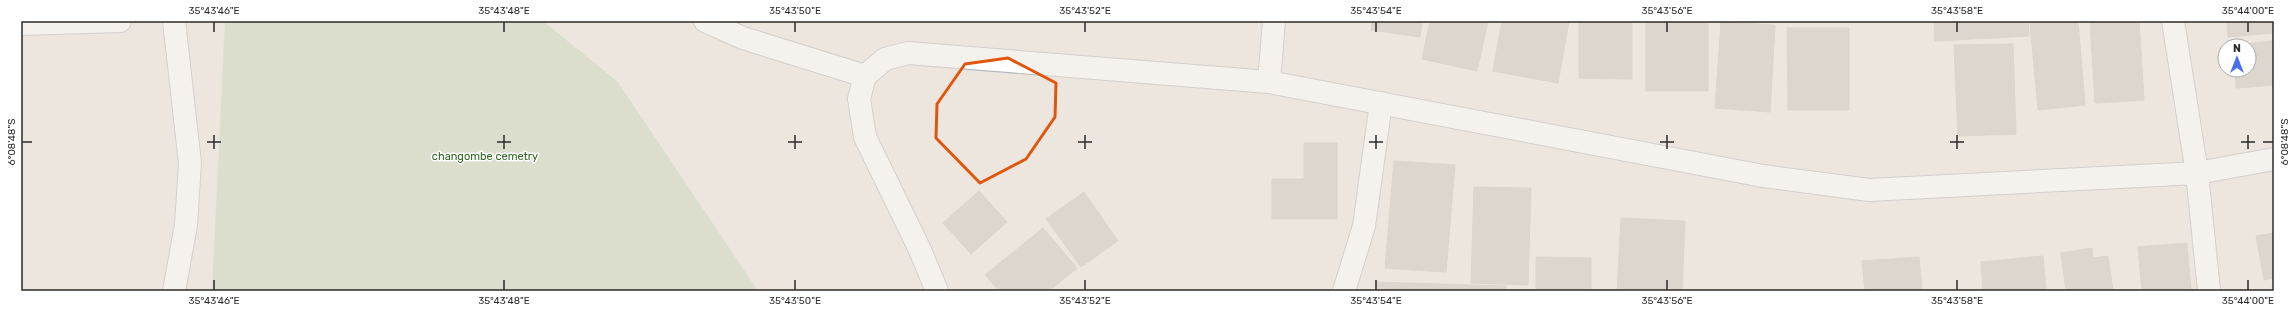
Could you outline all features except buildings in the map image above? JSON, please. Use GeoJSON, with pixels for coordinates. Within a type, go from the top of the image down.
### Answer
{"type":"FeatureCollection","features":[{"type":"Feature","properties":{"kind":"street"},"geometry":{"type":"LineString","coordinates":[[21,24],[47,22],[120,21]]}},
{"type":"Feature","properties":{"kind":"street"},"geometry":{"type":"LineString","coordinates":[[174,21],[190,163],[186,225],[174,291]]}},
{"type":"Feature","properties":{"kind":"street"},"geometry":{"type":"LineString","coordinates":[[705,21],[743,38],[865,76]]}},
{"type":"Feature","properties":{"kind":"street"},"geometry":{"type":"LineString","coordinates":[[1268,82],[1274,21]]}},
{"type":"Feature","properties":{"kind":"street"},"geometry":{"type":"LineString","coordinates":[[2157,21],[2175,28],[2197,173],[2209,291]]}},
{"type":"Feature","properties":{"kind":"street"},"geometry":{"type":"LineString","coordinates":[[937,291],[920,250],[865,137],[859,99],[865,76],[885,59],[908,53],[1268,82],[1763,176],[1869,190],[2197,173],[2274,159]]}},
{"type":"Feature","properties":{"kind":"street"},"geometry":{"type":"LineString","coordinates":[[1344,291],[1364,226],[1381,103]]}},
{"type":"Feature","properties":{"kind":"highlighted area"},"geometry":{"type":"Polygon","coordinates":[[[1008,58],[1056,83],[1055,117],[1026,159],[980,183],[936,138],[937,104],[965,64],[1008,58]]]}},
{"type":"Feature","properties":{"kind":"green space","name":"changombe cemetry"},"geometry":{"type":"Polygon","coordinates":[[[225,21],[543,21],[618,82],[758,291],[212,291],[225,21]]]}}]}
